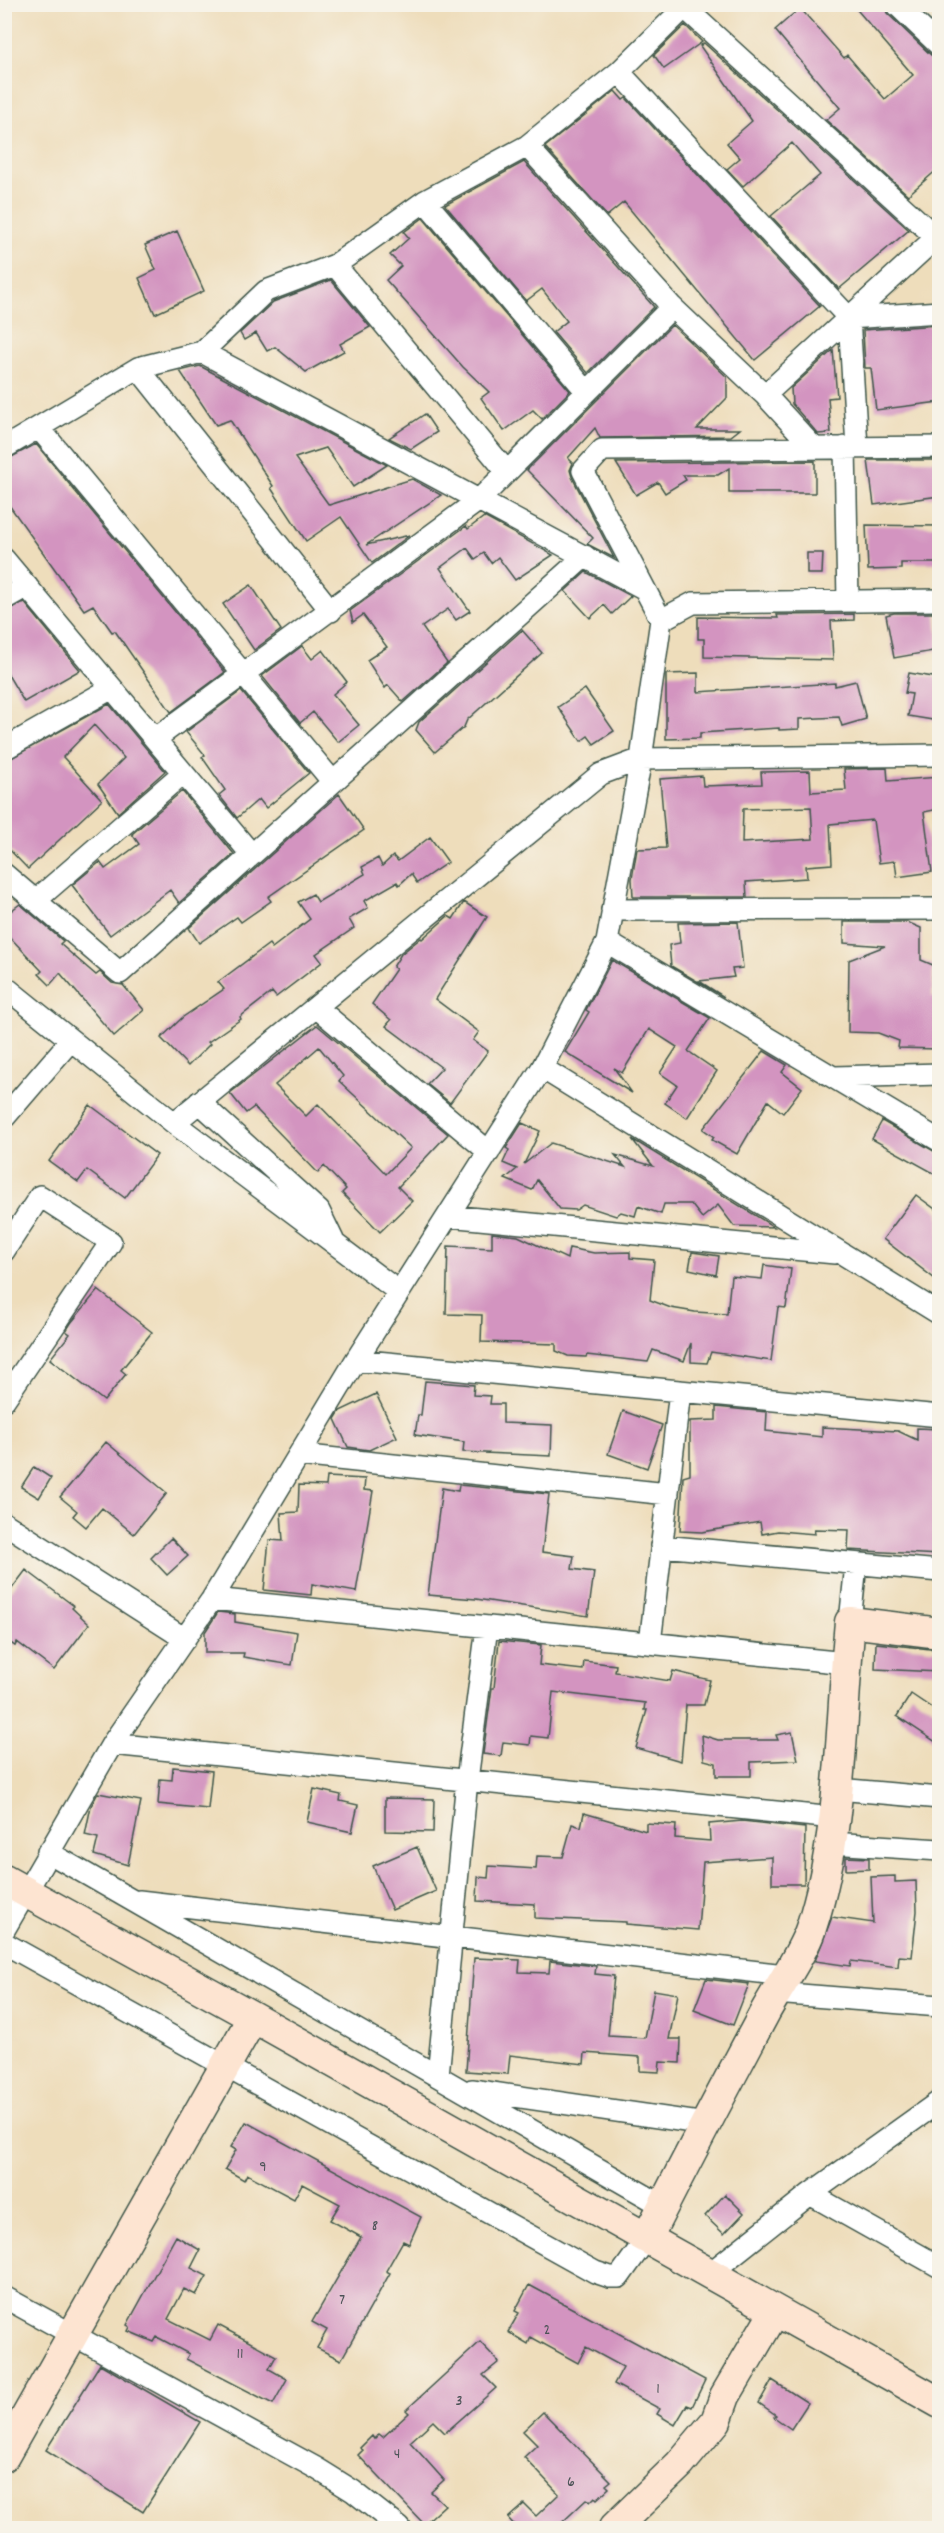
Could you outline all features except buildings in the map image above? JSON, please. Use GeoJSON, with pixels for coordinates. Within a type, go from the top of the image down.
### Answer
{"type":"FeatureCollection","features":[{"type":"Feature","properties":{"kind":"street"},"geometry":{"type":"LineString","coordinates":[[896,4],[939,46]]}},
{"type":"Feature","properties":{"kind":"street"},"geometry":{"type":"LineString","coordinates":[[4,448],[138,368],[202,352],[266,291],[335,265],[425,201],[527,146],[619,72],[687,6],[938,238],[765,395]]}},
{"type":"Feature","properties":{"kind":"street"},"geometry":{"type":"LineString","coordinates":[[619,72],[849,318],[851,447],[848,601]]}},
{"type":"Feature","properties":{"kind":"street"},"geometry":{"type":"LineString","coordinates":[[527,146],[672,307],[765,395],[814,447]]}},
{"type":"Feature","properties":{"kind":"street"},"geometry":{"type":"LineString","coordinates":[[425,201],[587,392]]}},
{"type":"Feature","properties":{"kind":"street"},"geometry":{"type":"LineString","coordinates":[[335,265],[507,472]]}},
{"type":"Feature","properties":{"kind":"street"},"geometry":{"type":"LineString","coordinates":[[155,739],[479,500],[672,307]]}},
{"type":"Feature","properties":{"kind":"street"},"geometry":{"type":"LineString","coordinates":[[849,318],[939,312]]}},
{"type":"Feature","properties":{"kind":"street"},"geometry":{"type":"LineString","coordinates":[[202,352],[643,588]]}},
{"type":"Feature","properties":{"kind":"street"},"geometry":{"type":"LineString","coordinates":[[138,368],[331,611]]}},
{"type":"Feature","properties":{"kind":"street"},"geometry":{"type":"LineString","coordinates":[[39,428],[333,782]]}},
{"type":"Feature","properties":{"kind":"street"},"geometry":{"type":"LineString","coordinates":[[4,1930],[15,1886],[48,1852],[112,1744],[212,1599],[356,1360],[542,1068],[607,942],[641,759],[661,620],[583,471],[602,450],[939,447]]}},
{"type":"Feature","properties":{"kind":"street"},"geometry":{"type":"LineString","coordinates":[[4,874],[120,974],[585,556]]}},
{"type":"Feature","properties":{"kind":"street"},"geometry":{"type":"LineString","coordinates":[[4,559],[252,855]]}},
{"type":"Feature","properties":{"kind":"street"},"geometry":{"type":"LineString","coordinates":[[4,599],[27,586]]}},
{"type":"Feature","properties":{"kind":"street"},"geometry":{"type":"LineString","coordinates":[[661,620],[693,603],[939,600]]}},
{"type":"Feature","properties":{"kind":"street"},"geometry":{"type":"LineString","coordinates":[[4,749],[112,688]]}},
{"type":"Feature","properties":{"kind":"street"},"geometry":{"type":"LineString","coordinates":[[174,1123],[601,774],[641,759],[939,755]]}},
{"type":"Feature","properties":{"kind":"street"},"geometry":{"type":"LineString","coordinates":[[35,901],[183,773]]}},
{"type":"Feature","properties":{"kind":"street"},"geometry":{"type":"LineString","coordinates":[[612,910],[939,909]]}},
{"type":"Feature","properties":{"kind":"street"},"geometry":{"type":"LineString","coordinates":[[607,942],[836,1077],[939,1141]]}},
{"type":"Feature","properties":{"kind":"street"},"geometry":{"type":"LineString","coordinates":[[4,986],[174,1123],[399,1292]]}},
{"type":"Feature","properties":{"kind":"street"},"geometry":{"type":"LineString","coordinates":[[316,1007],[489,1152]]}},
{"type":"Feature","properties":{"kind":"street"},"geometry":{"type":"LineString","coordinates":[[4,1118],[71,1040]]}},
{"type":"Feature","properties":{"kind":"street"},"geometry":{"type":"LineString","coordinates":[[542,1068],[939,1314]]}},
{"type":"Feature","properties":{"kind":"street"},"geometry":{"type":"LineString","coordinates":[[836,1077],[939,1074]]}},
{"type":"Feature","properties":{"kind":"street"},"geometry":{"type":"LineString","coordinates":[[199,1102],[319,1211],[334,1243]]}},
{"type":"Feature","properties":{"kind":"street"},"geometry":{"type":"LineString","coordinates":[[4,1251],[40,1196],[111,1242],[4,1400]]}},
{"type":"Feature","properties":{"kind":"street"},"geometry":{"type":"LineString","coordinates":[[448,1216],[842,1254]]}},
{"type":"Feature","properties":{"kind":"street"},"geometry":{"type":"LineString","coordinates":[[356,1360],[939,1416]]}},
{"type":"Feature","properties":{"kind":"street"},"geometry":{"type":"LineString","coordinates":[[650,1643],[680,1391]]}},
{"type":"Feature","properties":{"kind":"street"},"geometry":{"type":"LineString","coordinates":[[299,1455],[668,1494]]}},
{"type":"Feature","properties":{"kind":"street"},"geometry":{"type":"LineString","coordinates":[[4,1523],[184,1639]]}},
{"type":"Feature","properties":{"kind":"street"},"geometry":{"type":"LineString","coordinates":[[661,1546],[939,1571]]}},
{"type":"Feature","properties":{"kind":"street"},"geometry":{"type":"LineString","coordinates":[[4,1944],[595,2272],[610,2277],[619,2277],[647,2238],[810,1931],[828,1868],[856,1564]]}},
{"type":"Feature","properties":{"kind":"street"},"geometry":{"type":"LineString","coordinates":[[212,1599],[846,1663]]}},
{"type":"Feature","properties":{"kind":"street"},"geometry":{"type":"LineString","coordinates":[[850,1622],[939,1633]]}},
{"type":"Feature","properties":{"kind":"street"},"geometry":{"type":"LineString","coordinates":[[438,2074],[467,1780],[487,1627]]}},
{"type":"Feature","properties":{"kind":"street"},"geometry":{"type":"LineString","coordinates":[[112,1744],[834,1817],[939,1850]]}},
{"type":"Feature","properties":{"kind":"street"},"geometry":{"type":"LineString","coordinates":[[834,1817],[939,1798]]}},
{"type":"Feature","properties":{"kind":"street"},"geometry":{"type":"LineString","coordinates":[[48,1852],[438,2074],[663,2206]]}},
{"type":"Feature","properties":{"kind":"street"},"geometry":{"type":"LineString","coordinates":[[15,1886],[254,2017],[939,2403]]}},
{"type":"Feature","properties":{"kind":"street"},"geometry":{"type":"LineString","coordinates":[[130,1900],[452,1936],[939,2006]]}},
{"type":"Feature","properties":{"kind":"street"},"geometry":{"type":"LineString","coordinates":[[4,2456],[224,2065],[254,2017]]}},
{"type":"Feature","properties":{"kind":"street"},"geometry":{"type":"LineString","coordinates":[[462,2088],[706,2124]]}},
{"type":"Feature","properties":{"kind":"street"},"geometry":{"type":"LineString","coordinates":[[709,2274],[810,2194],[939,2102]]}},
{"type":"Feature","properties":{"kind":"street"},"geometry":{"type":"LineString","coordinates":[[810,2194],[939,2267]]}},
{"type":"Feature","properties":{"kind":"street"},"geometry":{"type":"LineString","coordinates":[[4,2298],[316,2468],[353,2491],[400,2529]]}},
{"type":"Feature","properties":{"kind":"street"},"geometry":{"type":"LineString","coordinates":[[614,2529],[680,2464],[716,2421],[725,2396],[775,2311]]}}]}
